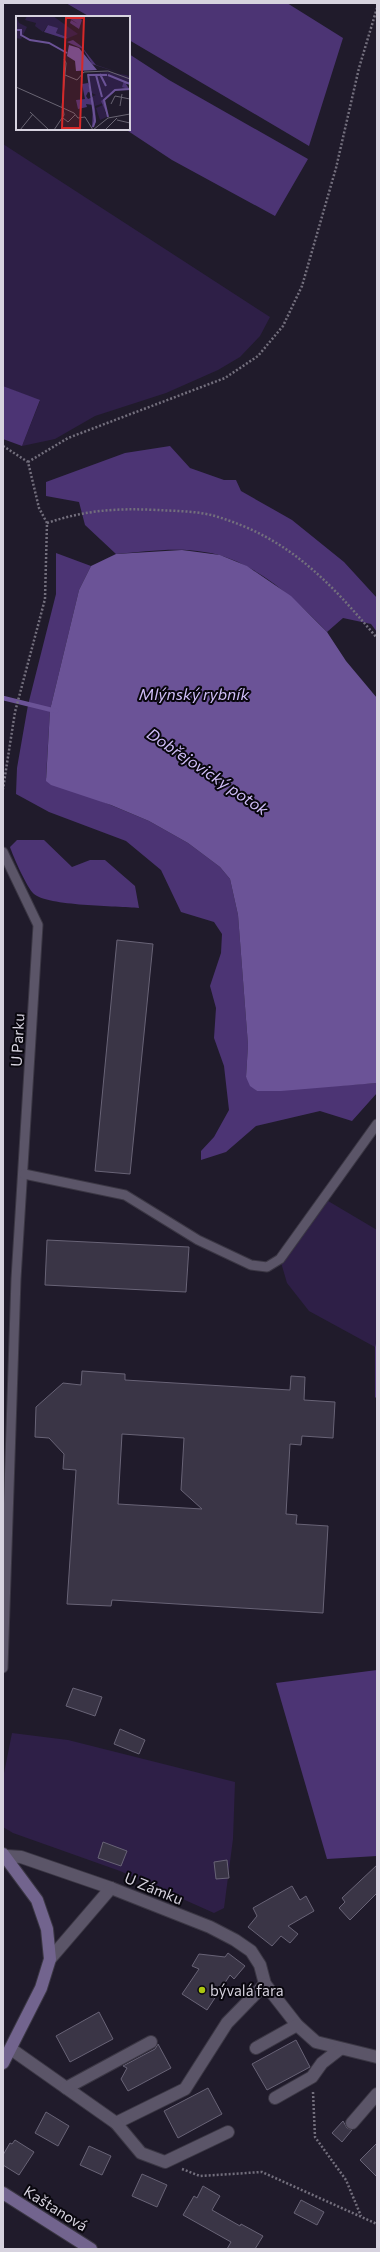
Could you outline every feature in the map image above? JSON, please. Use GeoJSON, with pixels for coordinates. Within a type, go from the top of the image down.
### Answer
{"type":"FeatureCollection","features":[{"type":"Feature","properties":{"kind":"street","name":"U Zámku"},"geometry":{"type":"LineString","coordinates":[[5,1855],[21,1857],[111,1888],[210,1927],[235,1940],[251,1951],[260,1965],[265,1984],[298,2025],[316,2042],[377,2057]]}},
{"type":"Feature","properties":{"kind":"street"},"geometry":{"type":"LineString","coordinates":[[3,2063],[41,1988],[50,1959],[48,1929],[37,1900],[5,1855]]}},
{"type":"Feature","properties":{"kind":"street"},"geometry":{"type":"LineString","coordinates":[[50,1959],[111,1888]]}},
{"type":"Feature","properties":{"kind":"street"},"geometry":{"type":"LineString","coordinates":[[116,2123],[185,2089],[227,2023],[265,1984]]}},
{"type":"Feature","properties":{"kind":"street"},"geometry":{"type":"LineString","coordinates":[[256,2048],[298,2025]]}},
{"type":"Feature","properties":{"kind":"street"},"geometry":{"type":"LineString","coordinates":[[66,2088],[151,2042]]}},
{"type":"Feature","properties":{"kind":"street"},"geometry":{"type":"LineString","coordinates":[[11,2049],[116,2123],[141,2153],[165,2162],[228,2132]]}},
{"type":"Feature","properties":{"kind":"street"},"geometry":{"type":"LineString","coordinates":[[275,2098],[312,2077],[322,2063],[340,2049]]}},
{"type":"Feature","properties":{"kind":"street"},"geometry":{"type":"LineString","coordinates":[[352,2123],[377,2094]]}},
{"type":"Feature","properties":{"kind":"street","name":"Kaštanová"},"geometry":{"type":"LineString","coordinates":[[3,2193],[91,2249]]}},
{"type":"Feature","properties":{"kind":"lane","name":"U Parku"},"geometry":{"type":"LineString","coordinates":[[3,852],[38,925],[24,1174],[16,1280],[3,1668]]}},
{"type":"Feature","properties":{"kind":"lane"},"geometry":{"type":"LineString","coordinates":[[24,1174],[125,1195],[198,1240],[251,1265],[267,1267],[280,1259],[377,1124]]}},
{"type":"Feature","properties":{"kind":"path"},"geometry":{"type":"LineString","coordinates":[[28,462],[68,438],[225,378],[258,356],[283,326],[304,279],[336,168],[359,68],[377,8]]}},
{"type":"Feature","properties":{"kind":"path"},"geometry":{"type":"LineString","coordinates":[[3,446],[28,462],[39,508],[46,523],[45,599],[15,712],[3,789]]}},
{"type":"Feature","properties":{"kind":"path"},"geometry":{"type":"LineString","coordinates":[[46,523],[69,516],[119,508],[214,516],[255,531],[289,550],[317,572],[377,638]]}},
{"type":"Feature","properties":{"kind":"path"},"geometry":{"type":"LineString","coordinates":[[312,2077],[315,2137],[346,2180],[361,2216]]}},
{"type":"Feature","properties":{"kind":"path"},"geometry":{"type":"LineString","coordinates":[[165,2162],[200,2176],[262,2172],[377,2224]]}},
{"type":"Feature","properties":{"kind":"shaded area"},"geometry":{"type":"Polygon","coordinates":[[[66,3],[287,3],[343,38],[309,146],[130,41],[130,16],[88,16],[66,3]]]}},
{"type":"Feature","properties":{"kind":"shaded area"},"geometry":{"type":"Polygon","coordinates":[[[130,55],[169,80],[308,159],[275,216],[172,160],[127,130],[130,130],[130,55]]]}},
{"type":"Feature","properties":{"kind":"shaded area"},"geometry":{"type":"Polygon","coordinates":[[[3,144],[270,317],[260,336],[240,357],[218,370],[166,393],[95,416],[55,439],[22,446],[40,401],[3,386],[3,144]]]}},
{"type":"Feature","properties":{"kind":"shaded area"},"geometry":{"type":"Polygon","coordinates":[[[3,386],[40,400],[22,446],[3,439],[3,386]]]}},
{"type":"Feature","properties":{"kind":"shaded area"},"geometry":{"type":"Polygon","coordinates":[[[170,446],[190,468],[224,480],[236,480],[241,491],[292,520],[344,562],[377,598],[377,632],[371,624],[343,618],[327,632],[301,606],[272,582],[239,562],[222,556],[204,552],[182,550],[160,550],[116,554],[85,525],[79,502],[46,496],[46,482],[125,453],[170,446]]]}},
{"type":"Feature","properties":{"kind":"shaded area"},"geometry":{"type":"Polygon","coordinates":[[[56,553],[91,566],[79,590],[50,710],[46,778],[149,821],[188,843],[220,867],[230,879],[238,915],[248,1045],[246,1077],[257,1091],[377,1083],[377,1093],[352,1121],[320,1111],[256,1126],[226,1152],[201,1160],[201,1151],[214,1137],[229,1110],[224,1066],[214,1038],[216,1008],[210,986],[221,953],[222,934],[214,922],[181,912],[161,870],[126,841],[49,812],[16,794],[17,768],[28,705],[56,594],[56,553]]]}},
{"type":"Feature","properties":{"kind":"shaded area"},"geometry":{"type":"Polygon","coordinates":[[[17,840],[44,840],[72,867],[90,860],[105,860],[135,886],[139,908],[84,905],[41,898],[31,891],[17,864],[10,847],[17,840]]]}},
{"type":"Feature","properties":{"kind":"shaded area"},"geometry":{"type":"Polygon","coordinates":[[[323,1198],[377,1230],[377,1339],[375,1347],[309,1311],[287,1283],[280,1259],[323,1198]]]}},
{"type":"Feature","properties":{"kind":"shaded area"},"geometry":{"type":"Polygon","coordinates":[[[377,1339],[377,1399],[375,1397],[375,1347],[377,1339]]]}},
{"type":"Feature","properties":{"kind":"shaded area"},"geometry":{"type":"Polygon","coordinates":[[[377,1670],[377,1856],[327,1859],[276,1683],[377,1670]]]}},
{"type":"Feature","properties":{"kind":"shaded area"},"geometry":{"type":"Polygon","coordinates":[[[12,1733],[68,1740],[235,1782],[233,1839],[224,1908],[214,1913],[120,1871],[13,1833],[3,1827],[4,1773],[12,1733]]]}},
{"type":"Feature","properties":{"kind":"water","name":"Mlýnský rybník"},"geometry":{"type":"Polygon","coordinates":[[[182,550],[220,555],[247,566],[291,596],[327,632],[346,661],[377,698],[377,1083],[281,1091],[257,1091],[250,1086],[246,1077],[248,1045],[238,915],[230,879],[220,867],[188,843],[149,821],[111,805],[51,785],[46,781],[50,710],[79,590],[91,566],[116,554],[182,550]]]}},
{"type":"Feature","properties":{"kind":"building"},"geometry":{"type":"Polygon","coordinates":[[[117,940],[153,944],[130,1174],[95,1171],[117,940]]]}},
{"type":"Feature","properties":{"kind":"building"},"geometry":{"type":"Polygon","coordinates":[[[47,1240],[189,1247],[186,1292],[45,1285],[47,1240]]]}},
{"type":"Feature","properties":{"kind":"building"},"geometry":{"type":"Polygon","coordinates":[[[82,1371],[125,1374],[125,1380],[290,1390],[291,1376],[305,1377],[304,1400],[335,1402],[333,1438],[302,1436],[301,1445],[290,1444],[286,1514],[297,1515],[296,1524],[328,1526],[323,1613],[112,1600],[111,1606],[67,1604],[76,1470],[63,1469],[64,1454],[49,1438],[35,1437],[36,1407],[63,1383],[81,1385],[82,1371]],[[122,1434],[118,1504],[202,1509],[181,1490],[184,1438],[122,1434]]]}},
{"type":"Feature","properties":{"kind":"building"},"geometry":{"type":"Polygon","coordinates":[[[73,1688],[102,1697],[95,1716],[66,1706],[73,1688]]]}},
{"type":"Feature","properties":{"kind":"building"},"geometry":{"type":"Polygon","coordinates":[[[120,1729],[145,1740],[139,1754],[114,1744],[120,1729]]]}},
{"type":"Feature","properties":{"kind":"building"},"geometry":{"type":"Polygon","coordinates":[[[103,1842],[127,1851],[121,1866],[98,1858],[103,1842]]]}},
{"type":"Feature","properties":{"kind":"building"},"geometry":{"type":"Polygon","coordinates":[[[227,1860],[229,1878],[216,1879],[214,1862],[227,1860]]]}},
{"type":"Feature","properties":{"kind":"building"},"geometry":{"type":"Polygon","coordinates":[[[377,1865],[377,1893],[350,1920],[339,1908],[345,1902],[342,1898],[377,1865]]]}},
{"type":"Feature","properties":{"kind":"building"},"geometry":{"type":"Polygon","coordinates":[[[292,1886],[300,1900],[306,1896],[314,1911],[288,1926],[298,1934],[290,1943],[281,1936],[272,1946],[248,1927],[257,1916],[253,1908],[292,1886]]]}},
{"type":"Feature","properties":{"kind":"building"},"geometry":{"type":"Polygon","coordinates":[[[228,1953],[245,1966],[234,1979],[230,1975],[207,2010],[182,1994],[199,1969],[192,1966],[199,1954],[225,1957],[228,1953]]]}},
{"type":"Feature","properties":{"kind":"building"},"geometry":{"type":"Polygon","coordinates":[[[99,2012],[113,2039],[70,2062],[56,2036],[99,2012]]]}},
{"type":"Feature","properties":{"kind":"building"},"geometry":{"type":"Polygon","coordinates":[[[296,2040],[310,2067],[267,2090],[252,2064],[296,2040]]]}},
{"type":"Feature","properties":{"kind":"building"},"geometry":{"type":"Polygon","coordinates":[[[158,2044],[171,2068],[128,2091],[121,2079],[127,2068],[123,2066],[155,2049],[158,2044]]]}},
{"type":"Feature","properties":{"kind":"building"},"geometry":{"type":"Polygon","coordinates":[[[208,2088],[222,2114],[178,2138],[164,2111],[208,2088]]]}},
{"type":"Feature","properties":{"kind":"building"},"geometry":{"type":"Polygon","coordinates":[[[46,2112],[69,2126],[58,2146],[35,2133],[46,2112]]]}},
{"type":"Feature","properties":{"kind":"building"},"geometry":{"type":"Polygon","coordinates":[[[343,2121],[347,2128],[352,2130],[342,2142],[332,2133],[343,2121]]]}},
{"type":"Feature","properties":{"kind":"building"},"geometry":{"type":"Polygon","coordinates":[[[15,2140],[34,2152],[19,2175],[3,2165],[3,2155],[10,2143],[12,2144],[15,2140]]]}},
{"type":"Feature","properties":{"kind":"building"},"geometry":{"type":"Polygon","coordinates":[[[377,2143],[377,2177],[360,2160],[377,2143]]]}},
{"type":"Feature","properties":{"kind":"building"},"geometry":{"type":"Polygon","coordinates":[[[89,2146],[111,2156],[102,2175],[80,2165],[89,2146]]]}},
{"type":"Feature","properties":{"kind":"building"},"geometry":{"type":"Polygon","coordinates":[[[142,2174],[167,2185],[157,2207],[132,2196],[142,2174]]]}},
{"type":"Feature","properties":{"kind":"building"},"geometry":{"type":"Polygon","coordinates":[[[203,2186],[220,2196],[212,2210],[240,2226],[241,2224],[263,2236],[255,2249],[227,2249],[231,2242],[183,2215],[194,2196],[197,2198],[203,2186]]]}},
{"type":"Feature","properties":{"kind":"building"},"geometry":{"type":"Polygon","coordinates":[[[301,2200],[324,2212],[317,2225],[294,2213],[301,2200]]]}},
{"type":"Feature","properties":{"kind":"waterway","name":"Dobřejovický potok"},"geometry":{"type":"LineString","coordinates":[[3,698],[56,711]]}},
{"type":"Feature","properties":{"kind":"place","name":"bývalá fara"},"geometry":{"type":"Point","coordinates":[202,1990]}}]}
